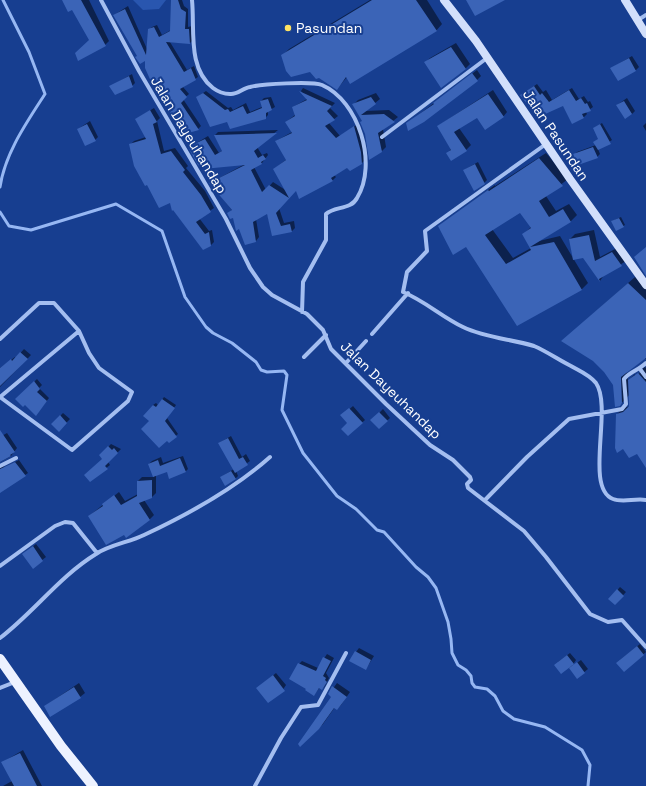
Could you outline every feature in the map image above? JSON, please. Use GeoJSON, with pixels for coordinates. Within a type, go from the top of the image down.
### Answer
{"type":"FeatureCollection","features":[{"type":"Feature","properties":{"kind":"main road"},"geometry":{"type":"LineString","coordinates":[[0,659],[61,746],[93,786]]}},
{"type":"Feature","properties":{"kind":"street","name":"Jalan Dayeuhandap"},"geometry":{"type":"LineString","coordinates":[[101,0],[139,71],[226,219],[250,268],[263,287],[272,295],[304,313],[323,330],[331,349],[346,364],[424,440],[453,460],[470,476],[471,480],[467,484],[468,488],[524,531],[590,614],[600,620],[608,622],[622,620],[646,647]]}},
{"type":"Feature","properties":{"kind":"street"},"geometry":{"type":"LineString","coordinates":[[192,0],[194,57],[199,71],[212,87],[218,91],[232,94],[253,86],[308,83],[321,84],[347,104],[355,117],[359,129],[365,162],[362,188],[354,202],[326,214],[326,240],[303,282],[304,313]]}},
{"type":"Feature","properties":{"kind":"street","name":"Jalan Pasundan"},"geometry":{"type":"LineString","coordinates":[[444,0],[488,58],[546,144],[646,285]]}},
{"type":"Feature","properties":{"kind":"street"},"geometry":{"type":"LineString","coordinates":[[625,0],[646,34]]}},
{"type":"Feature","properties":{"kind":"street"},"geometry":{"type":"LineString","coordinates":[[638,20],[646,15]]}},
{"type":"Feature","properties":{"kind":"street"},"geometry":{"type":"LineString","coordinates":[[382,137],[488,58]]}},
{"type":"Feature","properties":{"kind":"street"},"geometry":{"type":"LineString","coordinates":[[546,144],[426,231],[427,251],[407,272],[403,292],[408,293],[463,327],[486,335],[534,346],[589,376],[597,384],[601,394],[604,413],[599,472],[600,481],[604,490],[613,499],[646,500]]}},
{"type":"Feature","properties":{"kind":"street"},"geometry":{"type":"LineString","coordinates":[[372,334],[408,293]]}},
{"type":"Feature","properties":{"kind":"street"},"geometry":{"type":"LineString","coordinates":[[0,339],[39,303],[54,303],[79,331],[89,353],[99,368],[132,392],[128,401],[72,450],[0,397],[79,331]]}},
{"type":"Feature","properties":{"kind":"street"},"geometry":{"type":"LineString","coordinates":[[304,357],[326,335]]}},
{"type":"Feature","properties":{"kind":"street"},"geometry":{"type":"LineString","coordinates":[[346,364],[366,341]]}},
{"type":"Feature","properties":{"kind":"street"},"geometry":{"type":"LineString","coordinates":[[484,500],[562,423],[569,419],[620,411],[626,406],[624,379],[626,376],[640,369],[646,363]]}},
{"type":"Feature","properties":{"kind":"street"},"geometry":{"type":"LineString","coordinates":[[640,369],[646,377]]}},
{"type":"Feature","properties":{"kind":"street"},"geometry":{"type":"LineString","coordinates":[[0,638],[14,627],[71,572],[97,553],[142,536],[200,507],[253,472],[270,457]]}},
{"type":"Feature","properties":{"kind":"street"},"geometry":{"type":"LineString","coordinates":[[0,466],[16,458]]}},
{"type":"Feature","properties":{"kind":"street"},"geometry":{"type":"LineString","coordinates":[[0,566],[55,526],[65,522],[73,523],[97,553]]}},
{"type":"Feature","properties":{"kind":"street"},"geometry":{"type":"LineString","coordinates":[[255,786],[281,738],[301,707],[318,705],[346,653]]}},
{"type":"Feature","properties":{"kind":"street"},"geometry":{"type":"LineString","coordinates":[[0,688],[16,682]]}},
{"type":"Feature","properties":{"kind":"shaded area"},"geometry":{"type":"Polygon","coordinates":[[[133,0],[166,0],[159,9],[143,10],[133,0]]]}},
{"type":"Feature","properties":{"kind":"building"},"geometry":{"type":"Polygon","coordinates":[[[62,0],[81,0],[106,46],[78,61],[75,53],[89,40],[72,10],[68,12],[62,0]]]}},
{"type":"Feature","properties":{"kind":"building"},"geometry":{"type":"Polygon","coordinates":[[[171,0],[178,0],[181,9],[186,12],[185,29],[189,29],[190,44],[166,42],[184,72],[191,68],[196,80],[180,89],[187,97],[181,103],[199,130],[181,135],[170,112],[173,110],[167,95],[162,97],[157,85],[153,86],[145,68],[145,61],[140,64],[135,57],[137,56],[113,15],[125,9],[146,55],[148,29],[154,27],[159,37],[170,31],[171,0]]]}},
{"type":"Feature","properties":{"kind":"building"},"geometry":{"type":"Polygon","coordinates":[[[372,0],[416,0],[437,31],[350,84],[346,77],[337,90],[319,78],[316,79],[310,72],[291,77],[286,71],[281,55],[372,0]]]}},
{"type":"Feature","properties":{"kind":"building"},"geometry":{"type":"Polygon","coordinates":[[[466,0],[505,0],[475,16],[466,0]]]}},
{"type":"Feature","properties":{"kind":"building"},"geometry":{"type":"Polygon","coordinates":[[[451,47],[466,69],[441,88],[424,62],[451,47]]]}},
{"type":"Feature","properties":{"kind":"building"},"geometry":{"type":"Polygon","coordinates":[[[629,58],[636,71],[618,81],[610,68],[629,58]]]}},
{"type":"Feature","properties":{"kind":"building"},"geometry":{"type":"Polygon","coordinates":[[[472,73],[478,81],[424,122],[408,131],[406,123],[434,104],[433,103],[472,73]]]}},
{"type":"Feature","properties":{"kind":"building"},"geometry":{"type":"Polygon","coordinates":[[[129,76],[133,87],[115,95],[109,86],[129,76]]]}},
{"type":"Feature","properties":{"kind":"building"},"geometry":{"type":"Polygon","coordinates":[[[534,86],[540,95],[542,93],[549,102],[569,90],[576,101],[581,98],[585,104],[587,103],[591,111],[582,114],[584,118],[572,124],[563,106],[543,115],[538,105],[532,110],[520,95],[534,86]]]}},
{"type":"Feature","properties":{"kind":"building"},"geometry":{"type":"Polygon","coordinates":[[[299,91],[332,106],[327,111],[335,120],[325,126],[336,138],[354,126],[361,152],[362,164],[350,171],[347,168],[331,178],[333,181],[299,199],[296,191],[276,213],[281,226],[290,224],[292,232],[272,236],[267,214],[253,222],[256,242],[245,245],[239,229],[236,231],[233,218],[230,219],[227,213],[232,210],[209,183],[245,165],[203,169],[198,165],[188,147],[205,139],[215,155],[222,151],[214,135],[277,133],[254,151],[258,158],[263,155],[266,159],[261,162],[262,164],[251,170],[262,192],[269,185],[289,198],[273,169],[286,160],[275,141],[292,133],[285,122],[295,116],[292,107],[307,100],[299,91]]]}},
{"type":"Feature","properties":{"kind":"building"},"geometry":{"type":"Polygon","coordinates":[[[203,93],[225,110],[228,109],[230,112],[243,106],[247,114],[262,108],[260,101],[268,99],[272,110],[266,113],[266,119],[230,129],[227,122],[210,127],[196,97],[203,93]]]}},
{"type":"Feature","properties":{"kind":"building"},"geometry":{"type":"Polygon","coordinates":[[[488,94],[504,117],[485,130],[477,118],[454,132],[467,151],[451,161],[446,153],[451,150],[437,126],[488,94]]]}},
{"type":"Feature","properties":{"kind":"building"},"geometry":{"type":"Polygon","coordinates":[[[371,97],[376,104],[361,115],[384,114],[395,122],[378,133],[382,152],[369,160],[365,134],[360,122],[362,121],[352,104],[371,97]]]}},
{"type":"Feature","properties":{"kind":"building"},"geometry":{"type":"Polygon","coordinates":[[[624,101],[632,114],[625,119],[616,105],[624,101]]]}},
{"type":"Feature","properties":{"kind":"building"},"geometry":{"type":"Polygon","coordinates":[[[150,110],[157,122],[153,124],[161,154],[171,151],[185,170],[183,172],[201,195],[211,212],[196,222],[205,234],[209,232],[211,246],[203,250],[173,210],[172,211],[170,203],[159,208],[147,185],[145,186],[134,166],[129,144],[146,139],[135,119],[150,110]]]}},
{"type":"Feature","properties":{"kind":"building"},"geometry":{"type":"Polygon","coordinates":[[[87,124],[96,141],[85,146],[77,129],[87,124]]]}},
{"type":"Feature","properties":{"kind":"building"},"geometry":{"type":"Polygon","coordinates":[[[600,124],[611,144],[598,150],[593,142],[598,139],[593,128],[600,124]]]}},
{"type":"Feature","properties":{"kind":"building"},"geometry":{"type":"Polygon","coordinates":[[[593,147],[598,158],[578,165],[573,154],[593,147]]]}},
{"type":"Feature","properties":{"kind":"building"},"geometry":{"type":"Polygon","coordinates":[[[539,158],[563,186],[539,201],[549,217],[563,209],[571,222],[530,247],[554,242],[582,290],[517,326],[466,247],[453,255],[438,226],[488,190],[489,191],[539,158]],[[520,213],[485,235],[506,264],[531,250],[522,234],[531,228],[520,213]]]}},
{"type":"Feature","properties":{"kind":"building"},"geometry":{"type":"Polygon","coordinates":[[[475,164],[485,184],[474,191],[463,170],[475,164]]]}},
{"type":"Feature","properties":{"kind":"building"},"geometry":{"type":"Polygon","coordinates":[[[619,218],[624,227],[616,231],[611,221],[619,218]]]}},
{"type":"Feature","properties":{"kind":"building"},"geometry":{"type":"Polygon","coordinates":[[[589,235],[595,261],[612,252],[622,266],[599,279],[600,282],[583,258],[573,260],[569,239],[589,235]]]}},
{"type":"Feature","properties":{"kind":"building"},"geometry":{"type":"Polygon","coordinates":[[[646,247],[646,276],[634,257],[646,247]]]}},
{"type":"Feature","properties":{"kind":"building"},"geometry":{"type":"Polygon","coordinates":[[[628,283],[646,300],[646,358],[621,377],[622,403],[620,406],[615,407],[613,385],[604,372],[593,361],[561,341],[628,283]]]}},
{"type":"Feature","properties":{"kind":"building"},"geometry":{"type":"Polygon","coordinates":[[[20,352],[28,359],[0,386],[0,368],[11,359],[12,361],[20,352]]]}},
{"type":"Feature","properties":{"kind":"building"},"geometry":{"type":"Polygon","coordinates":[[[638,373],[646,382],[646,468],[637,454],[629,458],[623,449],[617,453],[615,448],[616,414],[623,412],[629,406],[628,380],[638,373]]]}},
{"type":"Feature","properties":{"kind":"building"},"geometry":{"type":"Polygon","coordinates":[[[34,381],[40,389],[37,392],[47,401],[36,416],[25,405],[23,407],[15,399],[34,381]]]}},
{"type":"Feature","properties":{"kind":"building"},"geometry":{"type":"Polygon","coordinates":[[[162,399],[175,408],[165,421],[177,437],[169,443],[167,441],[159,448],[141,429],[149,421],[143,416],[153,405],[156,407],[162,399]]]}},
{"type":"Feature","properties":{"kind":"building"},"geometry":{"type":"Polygon","coordinates":[[[349,408],[363,423],[348,436],[341,429],[347,423],[340,415],[349,408]]]}},
{"type":"Feature","properties":{"kind":"building"},"geometry":{"type":"Polygon","coordinates":[[[379,412],[388,421],[379,429],[370,420],[379,412]]]}},
{"type":"Feature","properties":{"kind":"building"},"geometry":{"type":"Polygon","coordinates":[[[60,415],[67,423],[59,432],[51,424],[60,415]]]}},
{"type":"Feature","properties":{"kind":"building"},"geometry":{"type":"Polygon","coordinates":[[[0,430],[15,452],[0,462],[0,430]]]}},
{"type":"Feature","properties":{"kind":"building"},"geometry":{"type":"Polygon","coordinates":[[[228,438],[239,459],[243,457],[248,465],[235,473],[218,443],[228,438]]]}},
{"type":"Feature","properties":{"kind":"building"},"geometry":{"type":"Polygon","coordinates":[[[108,446],[112,450],[114,448],[118,453],[105,466],[108,469],[90,482],[84,475],[102,459],[99,455],[108,446]]]}},
{"type":"Feature","properties":{"kind":"building"},"geometry":{"type":"Polygon","coordinates":[[[180,458],[186,472],[169,479],[167,472],[153,477],[148,464],[158,460],[160,466],[180,458]]]}},
{"type":"Feature","properties":{"kind":"building"},"geometry":{"type":"Polygon","coordinates":[[[15,462],[26,476],[0,493],[0,469],[15,462]]]}},
{"type":"Feature","properties":{"kind":"building"},"geometry":{"type":"Polygon","coordinates":[[[231,471],[236,479],[225,486],[220,477],[231,471]]]}},
{"type":"Feature","properties":{"kind":"building"},"geometry":{"type":"Polygon","coordinates":[[[152,480],[152,498],[139,503],[150,520],[126,538],[124,535],[106,545],[88,516],[103,506],[102,504],[114,495],[121,505],[137,496],[137,481],[152,480]]]}},
{"type":"Feature","properties":{"kind":"building"},"geometry":{"type":"Polygon","coordinates":[[[33,546],[43,561],[33,569],[22,554],[33,546]]]}},
{"type":"Feature","properties":{"kind":"building"},"geometry":{"type":"Polygon","coordinates":[[[617,589],[624,596],[615,605],[608,599],[617,589]]]}},
{"type":"Feature","properties":{"kind":"building"},"geometry":{"type":"Polygon","coordinates":[[[637,646],[644,655],[624,672],[616,663],[637,646]]]}},
{"type":"Feature","properties":{"kind":"building"},"geometry":{"type":"Polygon","coordinates":[[[355,651],[371,660],[366,670],[349,661],[355,651]]]}},
{"type":"Feature","properties":{"kind":"building"},"geometry":{"type":"Polygon","coordinates":[[[567,655],[574,664],[561,674],[554,665],[567,655]]]}},
{"type":"Feature","properties":{"kind":"building"},"geometry":{"type":"Polygon","coordinates":[[[323,657],[331,661],[323,676],[326,678],[325,680],[327,682],[322,690],[319,688],[314,696],[305,690],[306,689],[289,679],[298,663],[316,671],[323,657]]]}},
{"type":"Feature","properties":{"kind":"building"},"geometry":{"type":"Polygon","coordinates":[[[577,662],[585,673],[577,679],[569,668],[577,662]]]}},
{"type":"Feature","properties":{"kind":"building"},"geometry":{"type":"Polygon","coordinates":[[[273,675],[285,691],[268,703],[256,688],[273,675]]]}},
{"type":"Feature","properties":{"kind":"building"},"geometry":{"type":"Polygon","coordinates":[[[332,686],[347,697],[337,710],[334,708],[319,729],[300,747],[298,744],[331,697],[328,694],[332,686]]]}},
{"type":"Feature","properties":{"kind":"building"},"geometry":{"type":"Polygon","coordinates":[[[74,687],[81,698],[50,717],[44,706],[74,687]]]}},
{"type":"Feature","properties":{"kind":"building"},"geometry":{"type":"Polygon","coordinates":[[[20,753],[37,786],[14,786],[1,762],[20,753]]]}},
{"type":"Feature","properties":{"kind":"waterway"},"geometry":{"type":"LineString","coordinates":[[0,187],[12,150],[24,127],[45,94],[29,52],[3,0]]}},
{"type":"Feature","properties":{"kind":"waterway"},"geometry":{"type":"LineString","coordinates":[[0,212],[9,226],[31,230],[116,204],[162,231],[185,297],[206,327],[213,333],[232,343],[256,362],[261,370],[267,372],[284,371],[287,375],[282,410],[303,453],[337,496],[356,509],[377,530],[384,532],[416,567],[428,577],[436,588],[448,622],[452,653],[458,665],[466,670],[471,676],[472,683],[475,687],[487,689],[495,696],[503,711],[514,719],[545,727],[582,750],[590,765],[588,786]]}},
{"type":"Feature","properties":{"kind":"place","name":"Pasundan"},"geometry":{"type":"Point","coordinates":[288,28]}}]}
